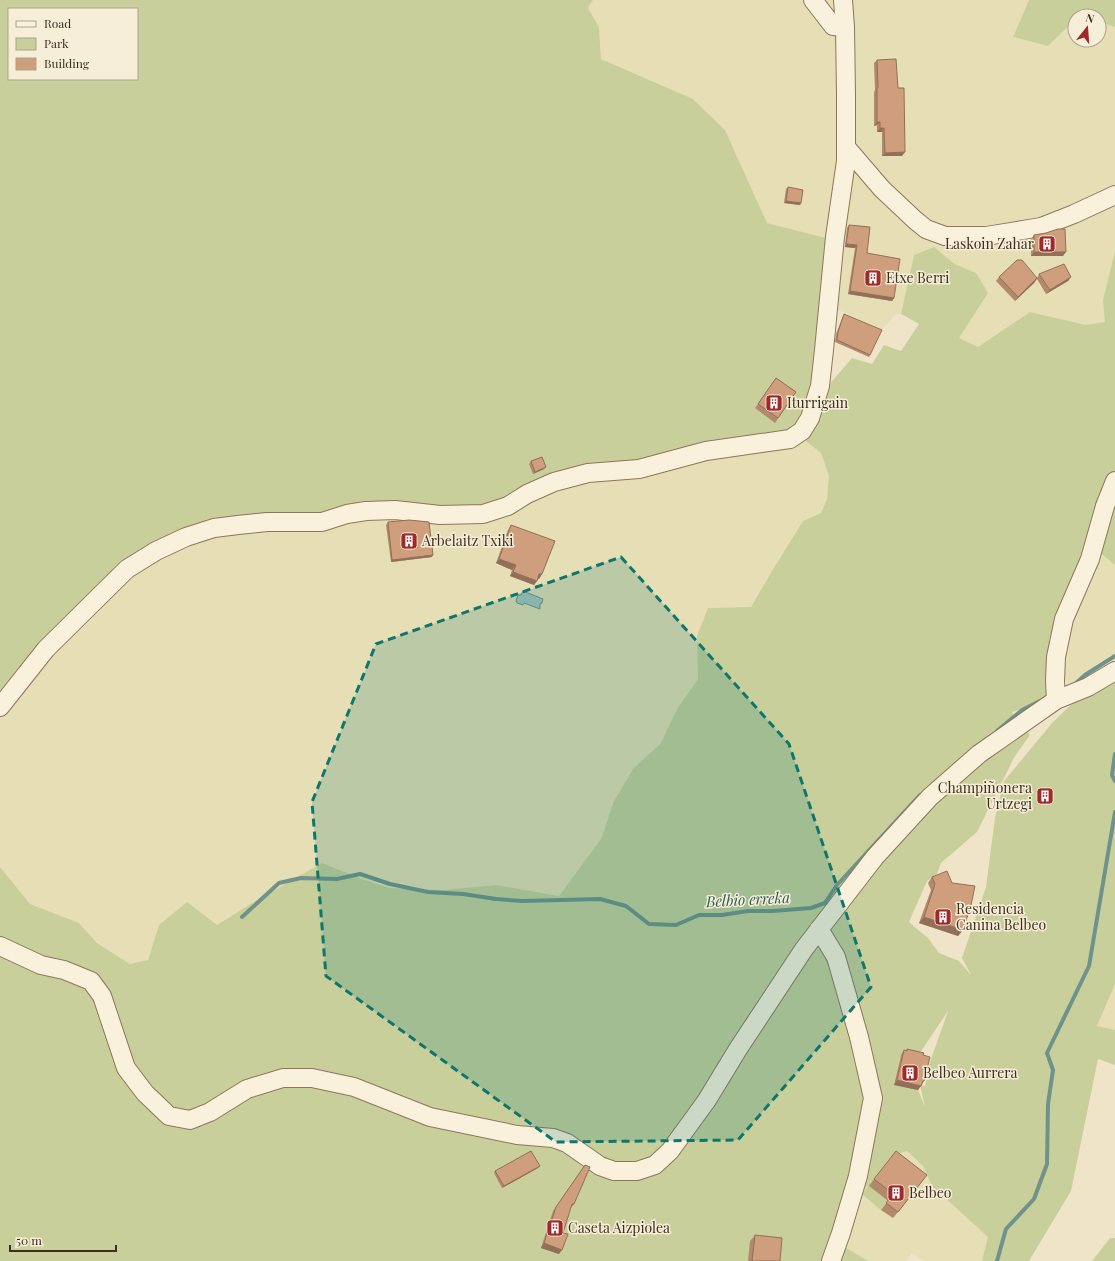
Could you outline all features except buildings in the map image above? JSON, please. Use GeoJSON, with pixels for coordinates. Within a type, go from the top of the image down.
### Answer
{"type":"FeatureCollection","features":[{"type":"Feature","properties":{"kind":"street"},"geometry":{"type":"LineString","coordinates":[[813,0],[833,26],[845,27]]}},
{"type":"Feature","properties":{"kind":"street"},"geometry":{"type":"LineString","coordinates":[[0,706],[46,649],[127,569],[156,551],[186,537],[214,528],[267,522],[322,522],[347,514],[366,511],[395,510],[440,515],[482,514],[508,506],[527,494],[554,482],[588,473],[639,469],[706,451],[790,439],[797,435],[810,418],[820,386],[835,237],[846,161],[845,27],[843,0]]}},
{"type":"Feature","properties":{"kind":"street"},"geometry":{"type":"LineString","coordinates":[[846,147],[882,188],[926,229],[945,236],[986,236],[1041,227],[1115,195]]}},
{"type":"Feature","properties":{"kind":"street"},"geometry":{"type":"LineString","coordinates":[[1056,700],[1054,681],[1056,657],[1064,619],[1090,559],[1105,506],[1115,481]]}},
{"type":"Feature","properties":{"kind":"street"},"geometry":{"type":"LineString","coordinates":[[0,946],[41,965],[64,970],[90,981],[102,996],[126,1068],[145,1093],[169,1116],[190,1120],[210,1112],[247,1089],[283,1078],[312,1078],[354,1087],[430,1117],[517,1135],[553,1138],[567,1142],[600,1166],[614,1171],[637,1172],[655,1165],[670,1151],[707,1100],[738,1049],[800,955],[819,929],[875,857],[930,797],[979,754],[1056,700],[1088,687],[1115,671]]}},
{"type":"Feature","properties":{"kind":"street"},"geometry":{"type":"LineString","coordinates":[[819,929],[836,957],[874,1098],[858,1176],[831,1261]]}},
{"type":"Feature","properties":{"kind":"highlighted area"},"geometry":{"type":"Polygon","coordinates":[[[621,557],[789,744],[871,987],[738,1140],[556,1142],[326,976],[312,802],[376,644],[621,557]]]}},
{"type":"Feature","properties":{"kind":"shaded area"},"geometry":{"type":"Polygon","coordinates":[[[593,0],[834,0],[846,161],[830,239],[767,223],[725,130],[693,99],[601,59],[599,27],[588,8],[593,0]]]}},
{"type":"Feature","properties":{"kind":"shaded area"},"geometry":{"type":"Polygon","coordinates":[[[843,0],[1029,0],[1013,37],[1048,46],[1067,28],[1067,48],[1107,48],[1107,24],[1115,27],[1115,188],[1041,222],[945,229],[928,223],[852,146],[843,0]]]}},
{"type":"Feature","properties":{"kind":"shaded area"},"geometry":{"type":"Polygon","coordinates":[[[852,164],[956,240],[1115,199],[1115,251],[1103,300],[1106,322],[1086,325],[1030,312],[978,347],[959,338],[976,273],[955,264],[934,247],[914,255],[901,314],[896,314],[882,330],[841,311],[834,310],[852,164]]]}},
{"type":"Feature","properties":{"kind":"shaded area"},"geometry":{"type":"Polygon","coordinates":[[[806,441],[821,453],[829,476],[827,499],[821,513],[803,521],[751,607],[697,636],[698,679],[677,709],[661,743],[633,769],[614,801],[601,839],[559,896],[496,885],[442,890],[390,888],[322,864],[216,925],[159,925],[148,960],[130,964],[97,943],[79,923],[30,904],[0,867],[0,710],[127,569],[186,537],[554,482],[723,452],[806,441]]]}},
{"type":"Feature","properties":{"kind":"shaded area"},"geometry":{"type":"Polygon","coordinates":[[[1093,547],[1115,565],[1115,666],[1082,685],[1068,684],[1060,673],[1064,619],[1093,547]]]}},
{"type":"Feature","properties":{"kind":"shaded area"},"geometry":{"type":"Polygon","coordinates":[[[1115,984],[1115,1030],[1097,1026],[1115,984]]]}},
{"type":"Feature","properties":{"kind":"shaded area"},"geometry":{"type":"Polygon","coordinates":[[[907,1151],[923,1166],[932,1186],[988,1237],[982,1261],[924,1261],[912,1253],[906,1261],[868,1261],[840,1244],[844,1191],[894,1154],[907,1151]]]}},
{"type":"Feature","properties":{"kind":"green space"},"geometry":{"type":"Polygon","coordinates":[[[0,0],[593,0],[588,8],[599,27],[601,59],[693,99],[725,130],[767,223],[830,239],[813,392],[804,412],[793,429],[554,482],[508,506],[238,525],[127,569],[0,710],[0,0]]]}},
{"type":"Feature","properties":{"kind":"green space"},"geometry":{"type":"Polygon","coordinates":[[[1029,0],[1115,0],[1115,27],[1107,24],[1107,8],[1067,8],[1067,28],[1048,46],[1013,37],[1029,0]]]}},
{"type":"Feature","properties":{"kind":"green space"},"geometry":{"type":"Polygon","coordinates":[[[934,247],[955,264],[976,273],[988,293],[959,338],[978,347],[1030,312],[1086,325],[1105,322],[1103,300],[1115,251],[1115,565],[1093,547],[1050,675],[1045,702],[1012,712],[1030,735],[1015,756],[977,832],[941,863],[937,874],[927,881],[909,922],[928,938],[939,953],[959,961],[971,975],[962,958],[986,887],[995,818],[1004,781],[1053,722],[1078,698],[1115,676],[1115,984],[1097,1026],[1115,1030],[1115,1065],[1098,1059],[1071,1191],[1029,1261],[982,1261],[988,1237],[932,1186],[923,1166],[907,1151],[894,1155],[869,1186],[888,1201],[881,1210],[862,1194],[868,1186],[844,1191],[840,1244],[868,1261],[0,1261],[0,951],[88,977],[0,940],[0,867],[30,904],[79,923],[97,943],[130,964],[148,960],[159,925],[187,902],[217,925],[322,863],[362,879],[390,888],[442,890],[496,885],[559,896],[601,839],[614,801],[633,769],[661,743],[677,709],[698,679],[697,636],[708,608],[751,607],[803,521],[821,513],[827,499],[829,476],[821,453],[806,441],[808,429],[822,393],[852,358],[872,364],[884,345],[901,351],[919,324],[901,314],[914,255],[934,247]],[[948,1011],[920,1053],[913,1056],[900,1057],[894,1085],[918,1090],[925,1107],[920,1085],[925,1086],[930,1062],[948,1011]]]}},
{"type":"Feature","properties":{"kind":"green space"},"geometry":{"type":"Polygon","coordinates":[[[1110,1238],[1115,1238],[1115,1261],[1092,1261],[1110,1238]]]}},
{"type":"Feature","properties":{"kind":"water"},"geometry":{"type":"Polygon","coordinates":[[[523,591],[543,599],[542,603],[540,604],[540,609],[524,603],[523,605],[517,603],[516,601],[518,595],[521,595],[523,591]]]}},
{"type":"Feature","properties":{"kind":"waterway","name":"Belbio erreka"},"geometry":{"type":"LineString","coordinates":[[1075,684],[1085,675],[1115,656]]}},
{"type":"Feature","properties":{"kind":"waterway","name":"Belbio erreka"},"geometry":{"type":"LineString","coordinates":[[997,731],[1022,710],[1040,701]]}},
{"type":"Feature","properties":{"kind":"waterway"},"geometry":{"type":"LineString","coordinates":[[1115,754],[1112,775],[1115,781]]}},
{"type":"Feature","properties":{"kind":"waterway","name":"Belbio erreka"},"geometry":{"type":"LineString","coordinates":[[242,917],[279,883],[301,878],[337,879],[360,874],[390,884],[428,892],[463,894],[522,901],[600,899],[626,906],[649,924],[676,925],[699,915],[722,915],[748,911],[811,908],[825,903],[837,885],[920,795]]}},
{"type":"Feature","properties":{"kind":"waterway"},"geometry":{"type":"LineString","coordinates":[[997,1261],[1006,1229],[1034,1199],[1047,1164],[1048,1104],[1053,1070],[1047,1053],[1089,966],[1115,812]]}},
{"type":"Feature","properties":{"kind":"place","name":"Laskoin Zahar"},"geometry":{"type":"Point","coordinates":[1047,244]}},
{"type":"Feature","properties":{"kind":"place","name":"Etxe Berri"},"geometry":{"type":"Point","coordinates":[873,278]}},
{"type":"Feature","properties":{"kind":"place","name":"Iturrigain"},"geometry":{"type":"Point","coordinates":[774,403]}},
{"type":"Feature","properties":{"kind":"place","name":"Arbelaitz Txiki"},"geometry":{"type":"Point","coordinates":[409,541]}},
{"type":"Feature","properties":{"kind":"place","name":"Champiñonera Urtzegi"},"geometry":{"type":"Point","coordinates":[1045,796]}},
{"type":"Feature","properties":{"kind":"place","name":"Residencia Canina Belbeo"},"geometry":{"type":"Point","coordinates":[943,917]}},
{"type":"Feature","properties":{"kind":"place","name":"Belbeo Aurrera"},"geometry":{"type":"Point","coordinates":[910,1073]}},
{"type":"Feature","properties":{"kind":"place","name":"Belbeo"},"geometry":{"type":"Point","coordinates":[896,1193]}},
{"type":"Feature","properties":{"kind":"place","name":"Caseta Aizpiolea"},"geometry":{"type":"Point","coordinates":[555,1228]}}]}
